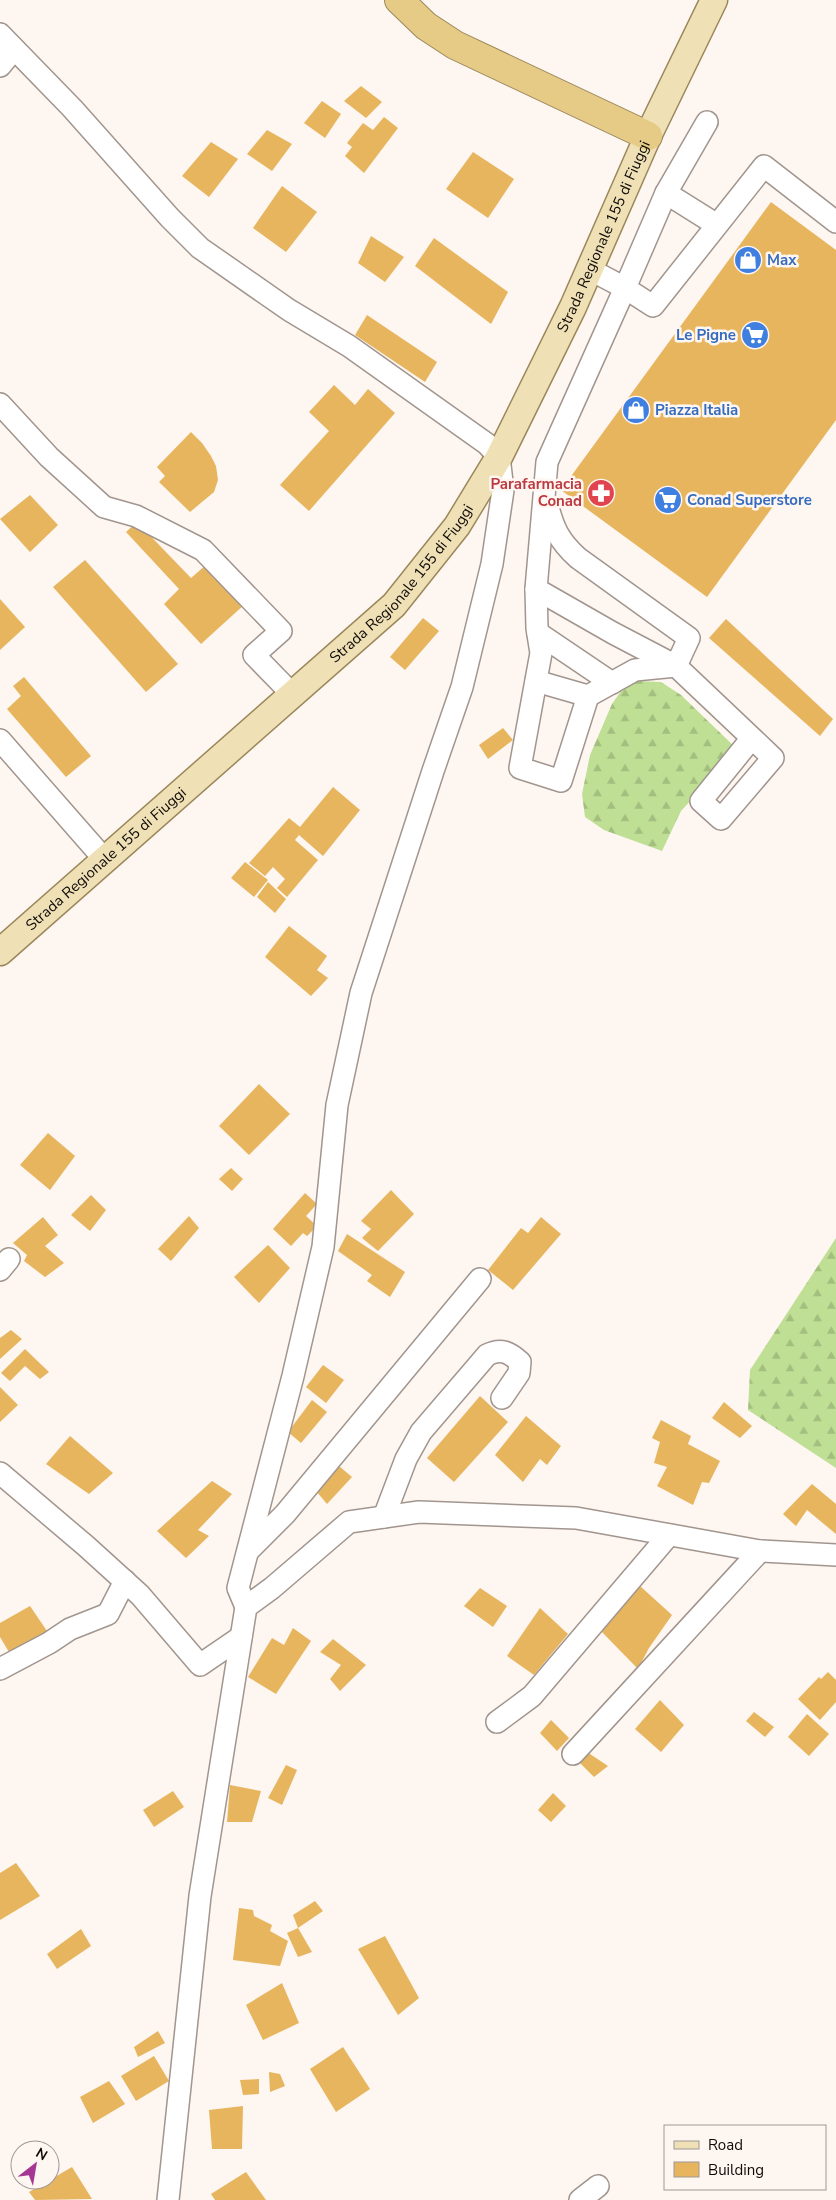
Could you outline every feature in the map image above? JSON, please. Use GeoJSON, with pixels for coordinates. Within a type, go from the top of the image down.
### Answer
{"type":"FeatureCollection","features":[{"type":"Feature","properties":{"kind":"highway"},"geometry":{"type":"LineString","coordinates":[[399,0],[426,26],[455,44],[648,136]]}},
{"type":"Feature","properties":{"kind":"main road","name":"Strada Regionale 155 di Fiuggi"},"geometry":{"type":"LineString","coordinates":[[0,952],[394,605],[457,526],[499,457],[573,307],[648,136],[714,0]]}},
{"type":"Feature","properties":{"kind":"street"},"geometry":{"type":"LineString","coordinates":[[0,66],[7,42],[72,108],[170,218],[200,248],[289,310],[349,346],[487,444],[499,457],[503,490],[492,564],[478,629],[462,687],[361,993],[337,1105],[323,1247],[293,1376],[238,1588],[246,1607],[200,1896],[168,2200]]}},
{"type":"Feature","properties":{"kind":"street"},"geometry":{"type":"LineString","coordinates":[[676,666],[635,670],[588,696],[561,781],[520,768],[541,653],[536,589],[547,462],[666,193],[708,122]]}},
{"type":"Feature","properties":{"kind":"street"},"geometry":{"type":"LineString","coordinates":[[589,269],[625,288],[653,306],[764,166],[836,222]]}},
{"type":"Feature","properties":{"kind":"street"},"geometry":{"type":"LineString","coordinates":[[666,193],[717,225]]}},
{"type":"Feature","properties":{"kind":"street"},"geometry":{"type":"LineString","coordinates":[[0,404],[49,458],[104,507],[136,516],[203,550],[281,630],[254,655],[292,694]]}},
{"type":"Feature","properties":{"kind":"street"},"geometry":{"type":"LineString","coordinates":[[544,491],[553,527],[564,546],[689,638],[676,666]]}},
{"type":"Feature","properties":{"kind":"street"},"geometry":{"type":"LineString","coordinates":[[536,589],[676,666],[752,738]]}},
{"type":"Feature","properties":{"kind":"street"},"geometry":{"type":"LineString","coordinates":[[538,633],[612,683]]}},
{"type":"Feature","properties":{"kind":"street"},"geometry":{"type":"LineString","coordinates":[[536,681],[588,696]]}},
{"type":"Feature","properties":{"kind":"street"},"geometry":{"type":"LineString","coordinates":[[0,740],[105,860]]}},
{"type":"Feature","properties":{"kind":"street"},"geometry":{"type":"LineString","coordinates":[[247,1551],[285,1514],[480,1279]]}},
{"type":"Feature","properties":{"kind":"street"},"geometry":{"type":"LineString","coordinates":[[384,1517],[402,1468],[421,1432],[487,1355],[496,1351],[510,1353],[520,1362],[520,1373],[502,1398]]}},
{"type":"Feature","properties":{"kind":"street"},"geometry":{"type":"LineString","coordinates":[[0,1473],[125,1581],[200,1665],[241,1637]]}},
{"type":"Feature","properties":{"kind":"street"},"geometry":{"type":"LineString","coordinates":[[246,1607],[272,1588],[350,1522],[419,1512],[576,1518],[760,1550],[836,1555]]}},
{"type":"Feature","properties":{"kind":"street"},"geometry":{"type":"LineString","coordinates":[[497,1722],[532,1696],[669,1534]]}},
{"type":"Feature","properties":{"kind":"street"},"geometry":{"type":"LineString","coordinates":[[573,1754],[760,1550]]}},
{"type":"Feature","properties":{"kind":"street"},"geometry":{"type":"LineString","coordinates":[[0,1668],[48,1643],[70,1629],[108,1614],[125,1581]]}},
{"type":"Feature","properties":{"kind":"street"},"geometry":{"type":"LineString","coordinates":[[580,2200],[598,2186]]}},
{"type":"Feature","properties":{"kind":"green space"},"geometry":{"type":"Polygon","coordinates":[[[637,681],[661,682],[681,695],[738,750],[681,811],[662,851],[604,830],[585,817],[582,794],[590,755],[612,704],[621,691],[637,681]]]}},
{"type":"Feature","properties":{"kind":"green space"},"geometry":{"type":"Polygon","coordinates":[[[836,1238],[836,1468],[748,1410],[750,1370],[836,1238]]]}},
{"type":"Feature","properties":{"kind":"building"},"geometry":{"type":"Polygon","coordinates":[[[361,86],[382,102],[366,118],[344,101],[361,86]]]}},
{"type":"Feature","properties":{"kind":"building"},"geometry":{"type":"Polygon","coordinates":[[[322,101],[341,114],[325,138],[304,123],[322,101]]]}},
{"type":"Feature","properties":{"kind":"building"},"geometry":{"type":"Polygon","coordinates":[[[384,117],[398,128],[364,173],[345,156],[352,147],[347,143],[363,123],[373,130],[384,117]]]}},
{"type":"Feature","properties":{"kind":"building"},"geometry":{"type":"Polygon","coordinates":[[[267,130],[292,144],[272,171],[247,154],[267,130]]]}},
{"type":"Feature","properties":{"kind":"building"},"geometry":{"type":"Polygon","coordinates":[[[211,142],[238,159],[209,197],[182,176],[211,142]]]}},
{"type":"Feature","properties":{"kind":"building"},"geometry":{"type":"Polygon","coordinates":[[[473,152],[514,179],[488,218],[446,189],[473,152]]]}},
{"type":"Feature","properties":{"kind":"building"},"geometry":{"type":"Polygon","coordinates":[[[282,186],[317,212],[286,252],[253,228],[282,186]]]}},
{"type":"Feature","properties":{"kind":"building","name":"Le Pigne"},"geometry":{"type":"Polygon","coordinates":[[[771,202],[836,250],[836,420],[707,597],[561,490],[771,202]]]}},
{"type":"Feature","properties":{"kind":"building"},"geometry":{"type":"Polygon","coordinates":[[[371,236],[404,257],[385,282],[358,263],[371,236]]]}},
{"type":"Feature","properties":{"kind":"building"},"geometry":{"type":"Polygon","coordinates":[[[434,238],[508,292],[491,324],[415,266],[434,238]]]}},
{"type":"Feature","properties":{"kind":"building"},"geometry":{"type":"Polygon","coordinates":[[[367,315],[437,362],[425,382],[355,335],[367,315]]]}},
{"type":"Feature","properties":{"kind":"building"},"geometry":{"type":"Polygon","coordinates":[[[334,385],[355,405],[368,389],[395,413],[309,511],[280,485],[329,431],[309,412],[334,385]]]}},
{"type":"Feature","properties":{"kind":"building"},"geometry":{"type":"Polygon","coordinates":[[[191,432],[211,456],[216,466],[218,480],[214,492],[190,512],[159,482],[165,476],[157,467],[191,432]]]}},
{"type":"Feature","properties":{"kind":"building"},"geometry":{"type":"Polygon","coordinates":[[[30,495],[58,525],[30,552],[0,519],[30,495]]]}},
{"type":"Feature","properties":{"kind":"building"},"geometry":{"type":"Polygon","coordinates":[[[137,522],[191,578],[207,564],[245,604],[201,644],[164,604],[179,589],[126,532],[137,522]]]}},
{"type":"Feature","properties":{"kind":"building"},"geometry":{"type":"Polygon","coordinates":[[[85,560],[178,664],[146,692],[53,587],[85,560]]]}},
{"type":"Feature","properties":{"kind":"building"},"geometry":{"type":"Polygon","coordinates":[[[0,599],[25,627],[0,650],[0,599]]]}},
{"type":"Feature","properties":{"kind":"building"},"geometry":{"type":"Polygon","coordinates":[[[423,618],[439,631],[405,670],[390,657],[423,618]]]}},
{"type":"Feature","properties":{"kind":"building"},"geometry":{"type":"Polygon","coordinates":[[[726,619],[833,719],[820,736],[709,638],[726,619]]]}},
{"type":"Feature","properties":{"kind":"building"},"geometry":{"type":"Polygon","coordinates":[[[24,677],[91,756],[66,777],[7,709],[21,696],[13,686],[24,677]]]}},
{"type":"Feature","properties":{"kind":"building"},"geometry":{"type":"Polygon","coordinates":[[[503,728],[513,740],[488,759],[479,745],[503,728]]]}},
{"type":"Feature","properties":{"kind":"building"},"geometry":{"type":"Polygon","coordinates":[[[333,787],[360,810],[323,856],[299,835],[295,840],[318,860],[287,897],[277,888],[285,879],[273,867],[265,876],[249,863],[289,818],[300,827],[333,787]]]}},
{"type":"Feature","properties":{"kind":"building"},"geometry":{"type":"Polygon","coordinates":[[[245,862],[268,880],[254,897],[231,878],[245,862]]]}},
{"type":"Feature","properties":{"kind":"building"},"geometry":{"type":"Polygon","coordinates":[[[268,882],[286,899],[275,913],[257,897],[268,882]]]}},
{"type":"Feature","properties":{"kind":"building"},"geometry":{"type":"Polygon","coordinates":[[[289,926],[327,956],[317,970],[328,978],[311,996],[265,957],[289,926]]]}},
{"type":"Feature","properties":{"kind":"building"},"geometry":{"type":"Polygon","coordinates":[[[259,1084],[290,1114],[249,1155],[219,1126],[259,1084]]]}},
{"type":"Feature","properties":{"kind":"building"},"geometry":{"type":"Polygon","coordinates":[[[48,1133],[75,1156],[50,1190],[20,1165],[48,1133]]]}},
{"type":"Feature","properties":{"kind":"building"},"geometry":{"type":"Polygon","coordinates":[[[231,1168],[243,1179],[232,1191],[219,1179],[231,1168]]]}},
{"type":"Feature","properties":{"kind":"building"},"geometry":{"type":"Polygon","coordinates":[[[391,1190],[414,1214],[378,1251],[362,1238],[371,1229],[361,1221],[391,1190]]]}},
{"type":"Feature","properties":{"kind":"building"},"geometry":{"type":"Polygon","coordinates":[[[305,1193],[317,1204],[306,1216],[317,1226],[307,1236],[303,1233],[291,1246],[273,1229],[305,1193]]]}},
{"type":"Feature","properties":{"kind":"building"},"geometry":{"type":"Polygon","coordinates":[[[91,1195],[106,1210],[90,1231],[71,1215],[91,1195]]]}},
{"type":"Feature","properties":{"kind":"building"},"geometry":{"type":"Polygon","coordinates":[[[189,1216],[199,1228],[171,1261],[158,1249],[189,1216]]]}},
{"type":"Feature","properties":{"kind":"building"},"geometry":{"type":"Polygon","coordinates":[[[43,1217],[58,1235],[45,1246],[64,1263],[45,1277],[24,1261],[27,1255],[13,1243],[43,1217]]]}},
{"type":"Feature","properties":{"kind":"building"},"geometry":{"type":"Polygon","coordinates":[[[541,1217],[561,1234],[513,1290],[488,1270],[521,1228],[528,1233],[541,1217]]]}},
{"type":"Feature","properties":{"kind":"building"},"geometry":{"type":"Polygon","coordinates":[[[347,1234],[405,1272],[390,1297],[367,1281],[372,1275],[338,1251],[347,1234]]]}},
{"type":"Feature","properties":{"kind":"building"},"geometry":{"type":"Polygon","coordinates":[[[268,1245],[290,1268],[259,1303],[234,1277],[268,1245]]]}},
{"type":"Feature","properties":{"kind":"building"},"geometry":{"type":"Polygon","coordinates":[[[11,1330],[22,1339],[0,1359],[0,1338],[11,1330]]]}},
{"type":"Feature","properties":{"kind":"building"},"geometry":{"type":"Polygon","coordinates":[[[25,1349],[49,1372],[40,1379],[25,1366],[10,1381],[1,1373],[25,1349]]]}},
{"type":"Feature","properties":{"kind":"building"},"geometry":{"type":"Polygon","coordinates":[[[323,1365],[344,1380],[326,1403],[306,1387],[323,1365]]]}},
{"type":"Feature","properties":{"kind":"building"},"geometry":{"type":"Polygon","coordinates":[[[0,1387],[18,1405],[0,1422],[0,1387]]]}},
{"type":"Feature","properties":{"kind":"building"},"geometry":{"type":"Polygon","coordinates":[[[480,1396],[508,1422],[454,1482],[427,1458],[480,1396]]]}},
{"type":"Feature","properties":{"kind":"building"},"geometry":{"type":"Polygon","coordinates":[[[312,1400],[327,1412],[301,1443],[288,1432],[312,1400]]]}},
{"type":"Feature","properties":{"kind":"building"},"geometry":{"type":"Polygon","coordinates":[[[724,1402],[752,1426],[740,1438],[712,1418],[724,1402]]]}},
{"type":"Feature","properties":{"kind":"building"},"geometry":{"type":"Polygon","coordinates":[[[526,1416],[561,1446],[547,1465],[540,1459],[523,1482],[495,1455],[526,1416]]]}},
{"type":"Feature","properties":{"kind":"building"},"geometry":{"type":"Polygon","coordinates":[[[661,1420],[691,1436],[688,1444],[720,1461],[709,1483],[702,1482],[693,1505],[657,1486],[667,1467],[654,1463],[660,1442],[652,1438],[661,1420]]]}},
{"type":"Feature","properties":{"kind":"building"},"geometry":{"type":"Polygon","coordinates":[[[70,1436],[113,1473],[89,1494],[46,1464],[70,1436]]]}},
{"type":"Feature","properties":{"kind":"building"},"geometry":{"type":"Polygon","coordinates":[[[333,1461],[352,1477],[327,1504],[311,1485],[333,1461]]]}},
{"type":"Feature","properties":{"kind":"building"},"geometry":{"type":"Polygon","coordinates":[[[212,1481],[232,1494],[198,1530],[209,1536],[186,1558],[157,1531],[212,1481]]]}},
{"type":"Feature","properties":{"kind":"building"},"geometry":{"type":"Polygon","coordinates":[[[812,1484],[836,1504],[836,1534],[807,1510],[796,1526],[783,1514],[812,1484]]]}},
{"type":"Feature","properties":{"kind":"building"},"geometry":{"type":"Polygon","coordinates":[[[640,1586],[672,1615],[649,1648],[638,1669],[601,1631],[640,1586]]]}},
{"type":"Feature","properties":{"kind":"building"},"geometry":{"type":"Polygon","coordinates":[[[480,1588],[507,1606],[493,1627],[464,1606],[480,1588]]]}},
{"type":"Feature","properties":{"kind":"building"},"geometry":{"type":"Polygon","coordinates":[[[30,1606],[47,1631],[9,1652],[0,1637],[0,1623],[30,1606]]]}},
{"type":"Feature","properties":{"kind":"building"},"geometry":{"type":"Polygon","coordinates":[[[540,1608],[568,1634],[534,1675],[507,1656],[540,1608]]]}},
{"type":"Feature","properties":{"kind":"building"},"geometry":{"type":"Polygon","coordinates":[[[293,1628],[311,1641],[276,1694],[248,1677],[272,1638],[284,1645],[293,1628]]]}},
{"type":"Feature","properties":{"kind":"building"},"geometry":{"type":"Polygon","coordinates":[[[333,1639],[366,1665],[340,1691],[330,1679],[341,1665],[320,1652],[333,1639]]]}},
{"type":"Feature","properties":{"kind":"building"},"geometry":{"type":"Polygon","coordinates":[[[828,1672],[836,1680],[836,1702],[820,1720],[798,1699],[819,1677],[821,1679],[828,1672]]]}},
{"type":"Feature","properties":{"kind":"building"},"geometry":{"type":"Polygon","coordinates":[[[660,1700],[684,1725],[661,1752],[635,1729],[660,1700]]]}},
{"type":"Feature","properties":{"kind":"building"},"geometry":{"type":"Polygon","coordinates":[[[754,1712],[774,1727],[765,1737],[746,1721],[754,1712]]]}},
{"type":"Feature","properties":{"kind":"building"},"geometry":{"type":"Polygon","coordinates":[[[807,1714],[829,1734],[809,1756],[788,1737],[807,1714]]]}},
{"type":"Feature","properties":{"kind":"building"},"geometry":{"type":"Polygon","coordinates":[[[551,1720],[569,1738],[557,1751],[540,1733],[551,1720]]]}},
{"type":"Feature","properties":{"kind":"building"},"geometry":{"type":"Polygon","coordinates":[[[587,1752],[608,1766],[594,1777],[578,1761],[587,1752]]]}},
{"type":"Feature","properties":{"kind":"building"},"geometry":{"type":"Polygon","coordinates":[[[286,1765],[297,1770],[282,1805],[268,1798],[286,1765]]]}},
{"type":"Feature","properties":{"kind":"building"},"geometry":{"type":"Polygon","coordinates":[[[230,1785],[261,1791],[252,1822],[227,1822],[230,1785]]]}},
{"type":"Feature","properties":{"kind":"building"},"geometry":{"type":"Polygon","coordinates":[[[173,1791],[184,1807],[154,1827],[143,1810],[173,1791]]]}},
{"type":"Feature","properties":{"kind":"building"},"geometry":{"type":"Polygon","coordinates":[[[553,1793],[566,1806],[551,1822],[538,1810],[553,1793]]]}},
{"type":"Feature","properties":{"kind":"building"},"geometry":{"type":"Polygon","coordinates":[[[16,1863],[40,1896],[0,1920],[0,1873],[16,1863]]]}},
{"type":"Feature","properties":{"kind":"building"},"geometry":{"type":"Polygon","coordinates":[[[315,1901],[323,1911],[298,1928],[293,1915],[315,1901]]]}},
{"type":"Feature","properties":{"kind":"building"},"geometry":{"type":"Polygon","coordinates":[[[239,1908],[253,1910],[254,1916],[272,1925],[270,1931],[288,1941],[280,1966],[233,1960],[239,1908]]]}},
{"type":"Feature","properties":{"kind":"building"},"geometry":{"type":"Polygon","coordinates":[[[298,1928],[312,1952],[298,1957],[287,1933],[298,1928]]]}},
{"type":"Feature","properties":{"kind":"building"},"geometry":{"type":"Polygon","coordinates":[[[81,1929],[91,1946],[57,1969],[47,1954],[81,1929]]]}},
{"type":"Feature","properties":{"kind":"building"},"geometry":{"type":"Polygon","coordinates":[[[385,1936],[419,1998],[398,2015],[358,1949],[385,1936]]]}},
{"type":"Feature","properties":{"kind":"building"},"geometry":{"type":"Polygon","coordinates":[[[282,1983],[299,2023],[263,2040],[246,2005],[282,1983]]]}},
{"type":"Feature","properties":{"kind":"building"},"geometry":{"type":"Polygon","coordinates":[[[158,2031],[165,2043],[138,2057],[134,2047],[158,2031]]]}},
{"type":"Feature","properties":{"kind":"building"},"geometry":{"type":"Polygon","coordinates":[[[343,2047],[370,2089],[336,2112],[310,2069],[343,2047]]]}},
{"type":"Feature","properties":{"kind":"building"},"geometry":{"type":"Polygon","coordinates":[[[154,2056],[169,2081],[136,2101],[121,2076],[154,2056]]]}},
{"type":"Feature","properties":{"kind":"building"},"geometry":{"type":"Polygon","coordinates":[[[269,2072],[280,2074],[285,2086],[270,2092],[269,2072]]]}},
{"type":"Feature","properties":{"kind":"building"},"geometry":{"type":"Polygon","coordinates":[[[259,2079],[259,2094],[243,2095],[240,2080],[259,2079]]]}},
{"type":"Feature","properties":{"kind":"building"},"geometry":{"type":"Polygon","coordinates":[[[109,2081],[125,2104],[93,2123],[80,2097],[109,2081]]]}},
{"type":"Feature","properties":{"kind":"building"},"geometry":{"type":"Polygon","coordinates":[[[243,2106],[242,2149],[212,2149],[209,2110],[243,2106]]]}},
{"type":"Feature","properties":{"kind":"building"},"geometry":{"type":"Polygon","coordinates":[[[72,2167],[92,2199],[35,2200],[29,2192],[32,2190],[60,2190],[60,2174],[72,2167]]]}},
{"type":"Feature","properties":{"kind":"building"},"geometry":{"type":"Polygon","coordinates":[[[246,2172],[266,2200],[215,2200],[211,2194],[246,2172]]]}},
{"type":"Feature","properties":{"kind":"place","name":"Max"},"geometry":{"type":"Point","coordinates":[748,260]}},
{"type":"Feature","properties":{"kind":"place","name":"Le Pigne"},"geometry":{"type":"Point","coordinates":[755,335]}},
{"type":"Feature","properties":{"kind":"place","name":"Piazza Italia"},"geometry":{"type":"Point","coordinates":[636,410]}},
{"type":"Feature","properties":{"kind":"place","name":"Parafarmacia Conad"},"geometry":{"type":"Point","coordinates":[601,493]}},
{"type":"Feature","properties":{"kind":"place","name":"Conad Superstore"},"geometry":{"type":"Point","coordinates":[668,500]}}]}
